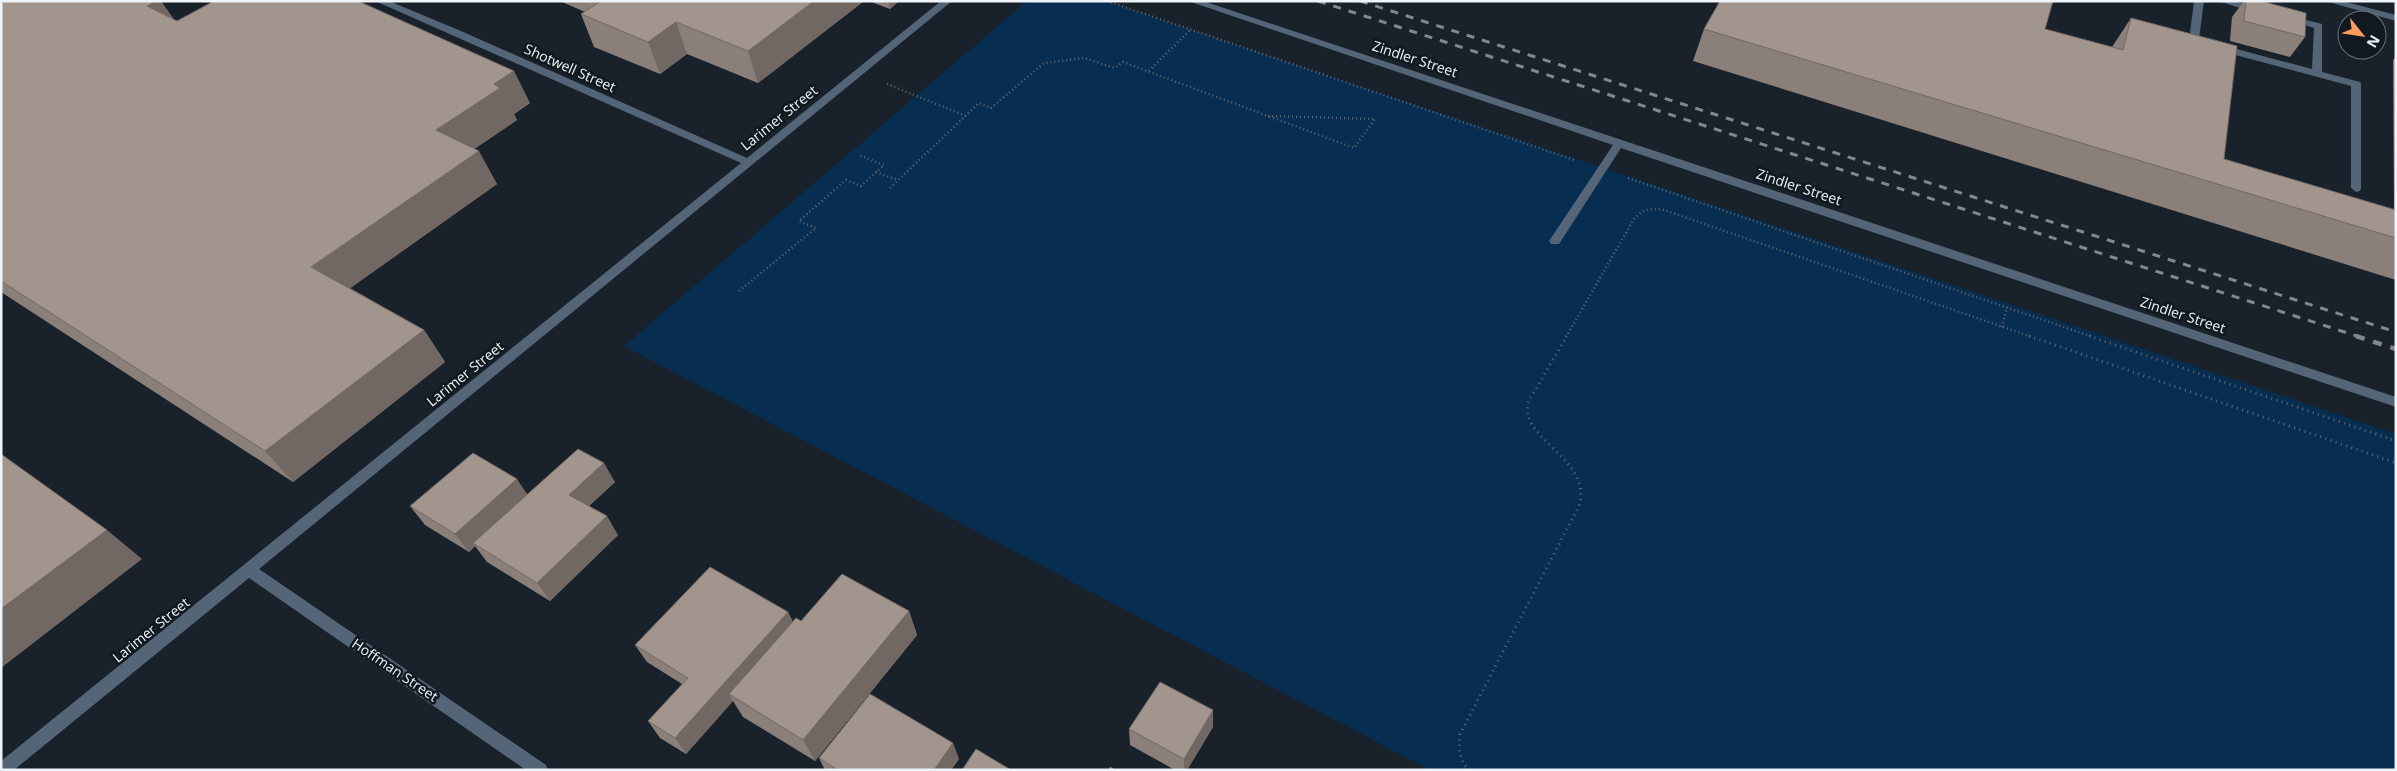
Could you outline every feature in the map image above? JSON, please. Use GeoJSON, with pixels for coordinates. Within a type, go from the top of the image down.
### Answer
{"type":"FeatureCollection","features":[{"type":"Feature","properties":{"kind":"street","name":"Shotwell Street"},"geometry":{"type":"LineString","coordinates":[[380,1],[458,33],[748,162]]}},
{"type":"Feature","properties":{"kind":"street","name":"Larimer Street"},"geometry":{"type":"LineString","coordinates":[[2,770],[947,1]]}},
{"type":"Feature","properties":{"kind":"street","name":"Zindler Street"},"geometry":{"type":"LineString","coordinates":[[1193,1],[2396,402]]}},
{"type":"Feature","properties":{"kind":"street"},"geometry":{"type":"LineString","coordinates":[[2199,1],[2194,41],[2356,84],[2356,188]]}},
{"type":"Feature","properties":{"kind":"street"},"geometry":{"type":"LineString","coordinates":[[2223,1],[2319,26],[2317,74]]}},
{"type":"Feature","properties":{"kind":"street"},"geometry":{"type":"LineString","coordinates":[[2330,1],[2396,18]]}},
{"type":"Feature","properties":{"kind":"street"},"geometry":{"type":"LineString","coordinates":[[1555,241],[1618,143]]}},
{"type":"Feature","properties":{"kind":"street","name":"Hoffman Street"},"geometry":{"type":"LineString","coordinates":[[250,570],[540,770]]}},
{"type":"Feature","properties":{"kind":"path"},"geometry":{"type":"LineString","coordinates":[[1107,1],[2396,441]]}},
{"type":"Feature","properties":{"kind":"path"},"geometry":{"type":"LineString","coordinates":[[1149,71],[1190,30]]}},
{"type":"Feature","properties":{"kind":"path"},"geometry":{"type":"LineString","coordinates":[[890,188],[978,103],[991,108],[1044,63],[1084,58],[1115,68],[1123,62],[1149,71],[1268,116],[1354,148],[1375,119],[1268,116]]}},
{"type":"Feature","properties":{"kind":"path"},"geometry":{"type":"LineString","coordinates":[[858,73],[966,116]]}},
{"type":"Feature","properties":{"kind":"path"},"geometry":{"type":"LineString","coordinates":[[739,291],[816,228],[800,221],[846,180],[862,186],[884,165],[859,155]]}},
{"type":"Feature","properties":{"kind":"path"},"geometry":{"type":"LineString","coordinates":[[876,172],[898,180]]}},
{"type":"Feature","properties":{"kind":"path"},"geometry":{"type":"LineString","coordinates":[[1470,770],[1463,765],[1459,750],[1460,734],[1579,506],[1583,493],[1576,475],[1566,461],[1531,424],[1528,403],[1634,219],[1640,212],[1649,207],[1664,210],[2396,463]]}},
{"type":"Feature","properties":{"kind":"shaded area"},"geometry":{"type":"Polygon","coordinates":[[[1027,1],[1106,1],[2396,434],[2396,770],[1430,770],[624,346],[1027,1]]]}},
{"type":"Feature","properties":{"kind":"building"},"geometry":{"type":"Polygon","coordinates":[[[1,1],[157,1],[147,6],[177,21],[214,1],[358,1],[514,71],[494,84],[500,88],[436,130],[479,151],[311,267],[424,330],[265,451],[1,281],[1,1]]]}},
{"type":"Feature","properties":{"kind":"building"},"geometry":{"type":"Polygon","coordinates":[[[601,1],[814,1],[748,51],[676,22],[648,42],[581,14],[601,1]]]}},
{"type":"Feature","properties":{"kind":"building"},"geometry":{"type":"Polygon","coordinates":[[[1720,1],[2053,1],[2045,29],[2123,50],[2131,18],[2237,46],[2224,159],[2396,210],[2396,238],[1704,29],[1720,1]]]}},
{"type":"Feature","properties":{"kind":"building"},"geometry":{"type":"Polygon","coordinates":[[[2246,1],[2261,1],[2306,13],[2305,37],[2244,21],[2246,1]]]}},
{"type":"Feature","properties":{"kind":"building"},"geometry":{"type":"Polygon","coordinates":[[[578,449],[604,463],[569,495],[607,516],[537,583],[473,543],[578,449]]]}},
{"type":"Feature","properties":{"kind":"building"},"geometry":{"type":"Polygon","coordinates":[[[473,453],[517,479],[455,534],[410,506],[473,453]]]}},
{"type":"Feature","properties":{"kind":"building"},"geometry":{"type":"Polygon","coordinates":[[[1,454],[107,530],[1,609],[1,454]]]}},
{"type":"Feature","properties":{"kind":"building"},"geometry":{"type":"Polygon","coordinates":[[[710,567],[788,612],[675,738],[648,721],[688,678],[635,645],[710,567]]]}},
{"type":"Feature","properties":{"kind":"building"},"geometry":{"type":"Polygon","coordinates":[[[842,574],[909,611],[803,740],[729,694],[796,618],[801,621],[842,574]]]}},
{"type":"Feature","properties":{"kind":"building"},"geometry":{"type":"Polygon","coordinates":[[[1160,682],[1213,710],[1184,759],[1129,729],[1160,682]]]}},
{"type":"Feature","properties":{"kind":"building"},"geometry":{"type":"Polygon","coordinates":[[[870,694],[953,743],[934,770],[838,770],[819,758],[870,694]]]}},
{"type":"Feature","properties":{"kind":"building"},"geometry":{"type":"Polygon","coordinates":[[[976,749],[1011,770],[962,770],[976,749]]]}},
{"type":"Feature","properties":{"kind":"railway"},"geometry":{"type":"LineString","coordinates":[[1318,1],[2360,337]]}},
{"type":"Feature","properties":{"kind":"railway"},"geometry":{"type":"LineString","coordinates":[[1360,1],[2396,332]]}},
{"type":"Feature","properties":{"kind":"railway"},"geometry":{"type":"LineString","coordinates":[[2356,336],[2396,349]]}}]}
